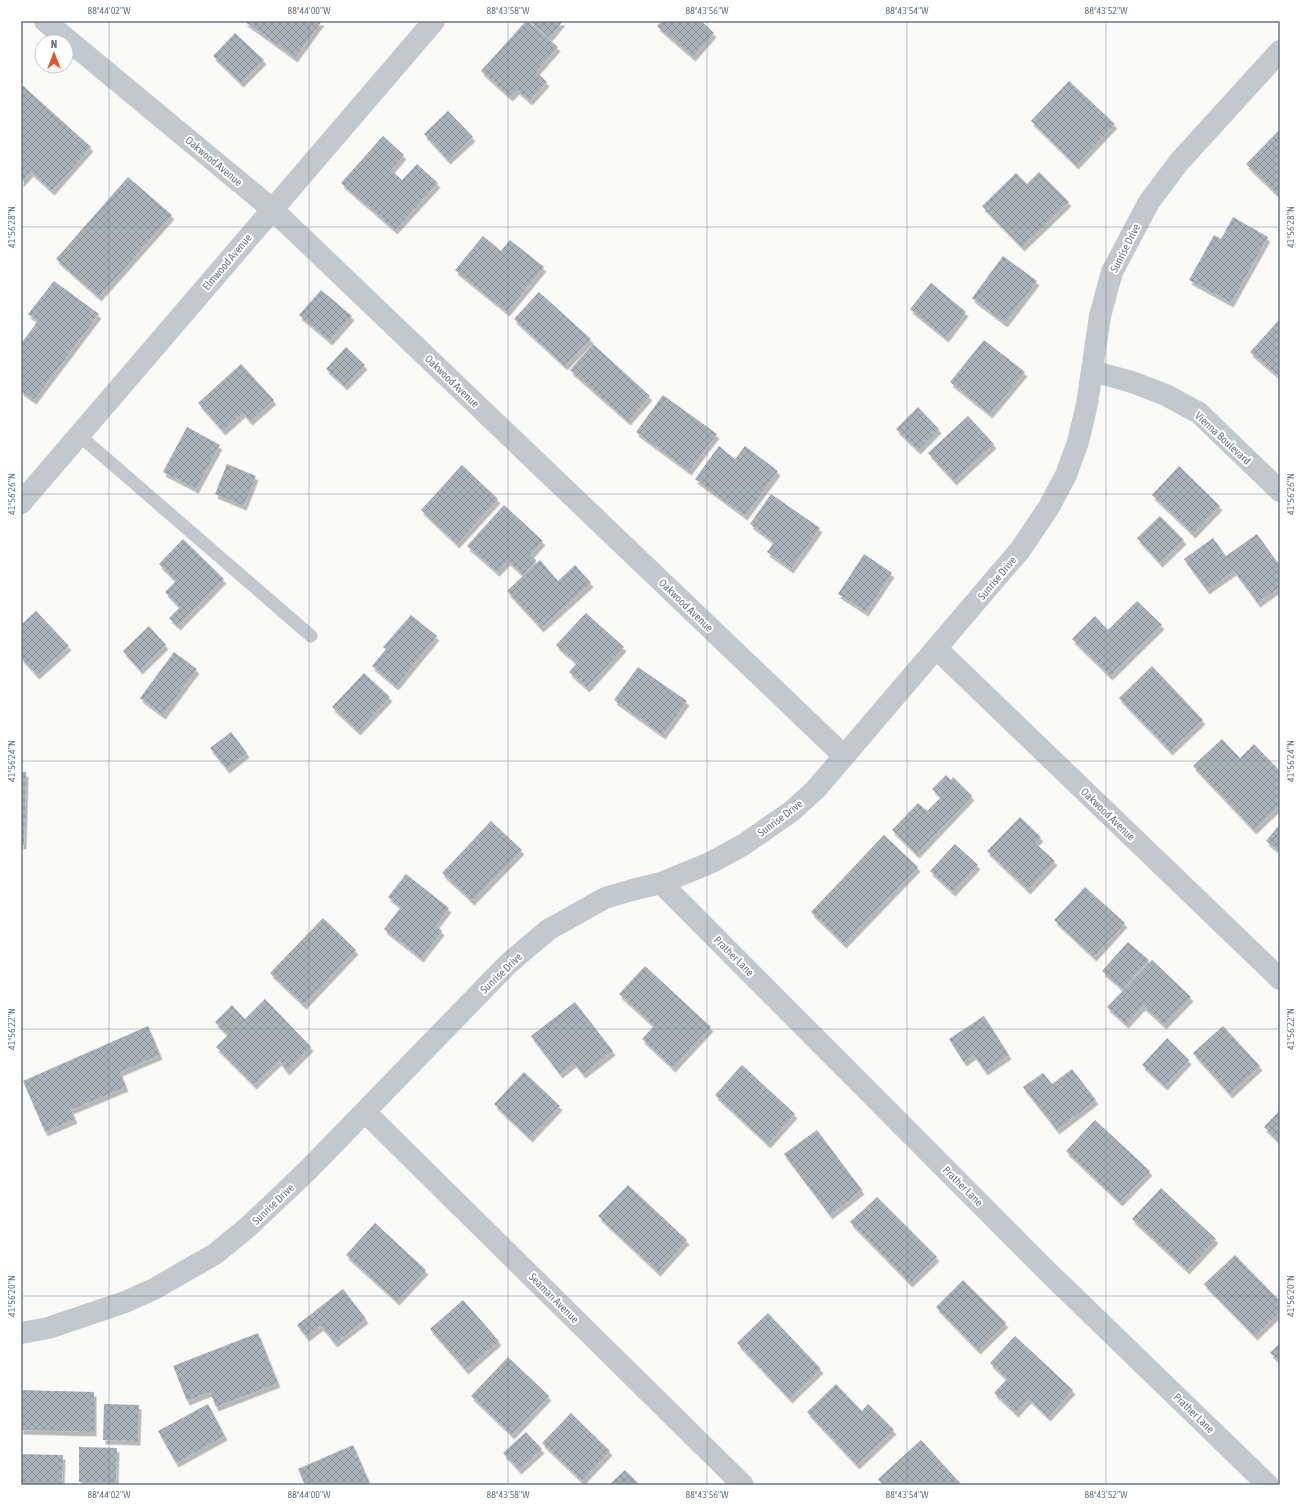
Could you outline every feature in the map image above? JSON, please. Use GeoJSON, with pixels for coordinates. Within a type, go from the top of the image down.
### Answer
{"type":"FeatureCollection","features":[{"type":"Feature","properties":{"kind":"street","name":"Oakwood Avenue"},"geometry":{"type":"LineString","coordinates":[[45,21],[272,209],[844,756]]}},
{"type":"Feature","properties":{"kind":"street","name":"Elmwood Avenue"},"geometry":{"type":"LineString","coordinates":[[21,503],[80,436],[272,209],[434,21]]}},
{"type":"Feature","properties":{"kind":"street","name":"Sunrise Drive"},"geometry":{"type":"LineString","coordinates":[[21,1333],[48,1328],[125,1302],[154,1289],[215,1254],[248,1227],[308,1170],[366,1112],[509,963],[548,930],[605,898],[661,883],[710,863],[744,845],[792,811],[816,789],[1020,550],[1049,507],[1066,475],[1078,442],[1087,404],[1100,316],[1112,272],[1149,202],[1179,162],[1280,51]]}},
{"type":"Feature","properties":{"kind":"street","name":"Vienna Boulevard"},"geometry":{"type":"LineString","coordinates":[[1092,370],[1132,382],[1166,395],[1199,413],[1280,491]]}},
{"type":"Feature","properties":{"kind":"street","name":"Oakwood Avenue"},"geometry":{"type":"LineString","coordinates":[[937,649],[1280,979]]}},
{"type":"Feature","properties":{"kind":"street","name":"Prather Lane"},"geometry":{"type":"LineString","coordinates":[[661,883],[1048,1272],[1268,1485]]}},
{"type":"Feature","properties":{"kind":"street","name":"Seaman Avenue"},"geometry":{"type":"LineString","coordinates":[[366,1112],[743,1485]]}},
{"type":"Feature","properties":{"kind":"lane"},"geometry":{"type":"LineString","coordinates":[[80,436],[311,636]]}},
{"type":"Feature","properties":{"kind":"building"},"geometry":{"type":"Polygon","coordinates":[[[244,21],[322,21],[295,58],[244,21]]]}},
{"type":"Feature","properties":{"kind":"building"},"geometry":{"type":"Polygon","coordinates":[[[526,21],[528,21],[558,47],[536,72],[547,82],[530,101],[517,90],[510,97],[481,71],[526,21]]]}},
{"type":"Feature","properties":{"kind":"building"},"geometry":{"type":"Polygon","coordinates":[[[529,21],[563,21],[549,38],[529,21]]]}},
{"type":"Feature","properties":{"kind":"building"},"geometry":{"type":"Polygon","coordinates":[[[662,21],[701,21],[714,33],[693,57],[657,26],[662,21]]]}},
{"type":"Feature","properties":{"kind":"building"},"geometry":{"type":"Polygon","coordinates":[[[235,33],[264,60],[241,83],[213,56],[235,33]]]}},
{"type":"Feature","properties":{"kind":"building"},"geometry":{"type":"Polygon","coordinates":[[[1069,81],[1115,124],[1076,165],[1031,121],[1069,81]]]}},
{"type":"Feature","properties":{"kind":"building"},"geometry":{"type":"Polygon","coordinates":[[[21,84],[91,147],[52,191],[31,172],[21,183],[21,84]]]}},
{"type":"Feature","properties":{"kind":"building"},"geometry":{"type":"Polygon","coordinates":[[[448,111],[473,137],[448,160],[424,134],[448,111]]]}},
{"type":"Feature","properties":{"kind":"building"},"geometry":{"type":"Polygon","coordinates":[[[1280,129],[1280,197],[1246,164],[1280,129]]]}},
{"type":"Feature","properties":{"kind":"building"},"geometry":{"type":"Polygon","coordinates":[[[383,136],[404,155],[391,170],[402,180],[417,164],[438,183],[395,230],[341,183],[383,136]]]}},
{"type":"Feature","properties":{"kind":"building"},"geometry":{"type":"Polygon","coordinates":[[[1039,172],[1069,202],[1022,247],[982,206],[1016,173],[1027,184],[1039,172]]]}},
{"type":"Feature","properties":{"kind":"building"},"geometry":{"type":"Polygon","coordinates":[[[128,177],[172,215],[99,297],[56,259],[128,177]]]}},
{"type":"Feature","properties":{"kind":"building"},"geometry":{"type":"Polygon","coordinates":[[[1233,217],[1268,237],[1231,303],[1189,280],[1214,235],[1221,239],[1233,217]]]}},
{"type":"Feature","properties":{"kind":"building"},"geometry":{"type":"Polygon","coordinates":[[[483,236],[501,251],[510,240],[544,267],[507,312],[455,270],[483,236]]]}},
{"type":"Feature","properties":{"kind":"building"},"geometry":{"type":"Polygon","coordinates":[[[1003,256],[1037,281],[1005,323],[972,298],[1003,256]]]}},
{"type":"Feature","properties":{"kind":"building"},"geometry":{"type":"Polygon","coordinates":[[[54,281],[99,314],[34,400],[21,391],[21,339],[23,341],[38,321],[28,314],[54,281]]]}},
{"type":"Feature","properties":{"kind":"building"},"geometry":{"type":"Polygon","coordinates":[[[931,283],[966,312],[946,338],[910,309],[931,283]]]}},
{"type":"Feature","properties":{"kind":"building"},"geometry":{"type":"Polygon","coordinates":[[[321,290],[352,316],[330,341],[299,315],[321,290]]]}},
{"type":"Feature","properties":{"kind":"building"},"geometry":{"type":"Polygon","coordinates":[[[539,292],[591,339],[565,366],[514,319],[539,292]]]}},
{"type":"Feature","properties":{"kind":"building"},"geometry":{"type":"Polygon","coordinates":[[[1280,319],[1280,378],[1250,352],[1280,319]]]}},
{"type":"Feature","properties":{"kind":"building"},"geometry":{"type":"Polygon","coordinates":[[[984,340],[1025,372],[990,414],[950,382],[984,340]]]}},
{"type":"Feature","properties":{"kind":"building"},"geometry":{"type":"Polygon","coordinates":[[[593,344],[650,396],[628,421],[570,370],[593,344]]]}},
{"type":"Feature","properties":{"kind":"building"},"geometry":{"type":"Polygon","coordinates":[[[346,347],[365,365],[345,386],[326,369],[346,347]]]}},
{"type":"Feature","properties":{"kind":"building"},"geometry":{"type":"Polygon","coordinates":[[[241,364],[274,400],[250,421],[243,413],[223,431],[198,403],[241,364]]]}},
{"type":"Feature","properties":{"kind":"building"},"geometry":{"type":"Polygon","coordinates":[[[663,395],[717,434],[689,471],[636,432],[663,395]]]}},
{"type":"Feature","properties":{"kind":"building"},"geometry":{"type":"Polygon","coordinates":[[[918,407],[939,429],[918,450],[896,429],[918,407]]]}},
{"type":"Feature","properties":{"kind":"building"},"geometry":{"type":"Polygon","coordinates":[[[968,416],[994,444],[954,481],[928,453],[968,416]]]}},
{"type":"Feature","properties":{"kind":"building"},"geometry":{"type":"Polygon","coordinates":[[[187,427],[220,445],[196,489],[163,472],[187,427]]]}},
{"type":"Feature","properties":{"kind":"building"},"geometry":{"type":"Polygon","coordinates":[[[719,446],[735,459],[745,446],[778,471],[745,516],[695,479],[719,446]]]}},
{"type":"Feature","properties":{"kind":"building"},"geometry":{"type":"Polygon","coordinates":[[[227,464],[256,476],[244,506],[215,494],[227,464]]]}},
{"type":"Feature","properties":{"kind":"building"},"geometry":{"type":"Polygon","coordinates":[[[462,465],[498,499],[457,544],[421,510],[462,465]]]}},
{"type":"Feature","properties":{"kind":"building"},"geometry":{"type":"Polygon","coordinates":[[[1179,466],[1220,506],[1193,534],[1152,495],[1179,466]]]}},
{"type":"Feature","properties":{"kind":"building"},"geometry":{"type":"Polygon","coordinates":[[[771,494],[820,528],[791,569],[767,552],[774,542],[750,524],[771,494]]]}},
{"type":"Feature","properties":{"kind":"building"},"geometry":{"type":"Polygon","coordinates":[[[504,505],[543,541],[530,555],[536,560],[523,575],[508,561],[497,572],[467,546],[504,505]]]}},
{"type":"Feature","properties":{"kind":"building"},"geometry":{"type":"Polygon","coordinates":[[[1160,516],[1184,540],[1160,563],[1137,538],[1160,516]]]}},
{"type":"Feature","properties":{"kind":"building"},"geometry":{"type":"Polygon","coordinates":[[[1257,534],[1280,566],[1280,587],[1258,603],[1234,571],[1207,590],[1184,559],[1213,538],[1226,556],[1257,534]]]}},
{"type":"Feature","properties":{"kind":"building"},"geometry":{"type":"Polygon","coordinates":[[[183,539],[224,579],[178,626],[169,618],[180,607],[165,592],[176,581],[159,564],[183,539]]]}},
{"type":"Feature","properties":{"kind":"building"},"geometry":{"type":"Polygon","coordinates":[[[864,554],[892,573],[866,612],[838,594],[864,554]]]}},
{"type":"Feature","properties":{"kind":"building"},"geometry":{"type":"Polygon","coordinates":[[[540,560],[558,581],[575,565],[591,583],[541,628],[507,591],[540,560]]]}},
{"type":"Feature","properties":{"kind":"building"},"geometry":{"type":"Polygon","coordinates":[[[1137,601],[1162,625],[1110,676],[1072,639],[1095,616],[1108,630],[1137,601]]]}},
{"type":"Feature","properties":{"kind":"building"},"geometry":{"type":"Polygon","coordinates":[[[36,611],[69,646],[37,675],[21,658],[21,625],[36,611]]]}},
{"type":"Feature","properties":{"kind":"building"},"geometry":{"type":"Polygon","coordinates":[[[586,613],[624,647],[587,688],[569,672],[577,663],[556,645],[586,613]]]}},
{"type":"Feature","properties":{"kind":"building"},"geometry":{"type":"Polygon","coordinates":[[[411,615],[437,636],[396,686],[372,666],[386,649],[383,647],[411,615]]]}},
{"type":"Feature","properties":{"kind":"building"},"geometry":{"type":"Polygon","coordinates":[[[149,626],[166,645],[140,670],[123,651],[149,626]]]}},
{"type":"Feature","properties":{"kind":"building"},"geometry":{"type":"Polygon","coordinates":[[[174,652],[197,669],[163,715],[140,698],[174,652]]]}},
{"type":"Feature","properties":{"kind":"building"},"geometry":{"type":"Polygon","coordinates":[[[1152,666],[1203,720],[1170,751],[1119,698],[1152,666]]]}},
{"type":"Feature","properties":{"kind":"building"},"geometry":{"type":"Polygon","coordinates":[[[638,667],[687,701],[663,735],[614,700],[638,667]]]}},
{"type":"Feature","properties":{"kind":"building"},"geometry":{"type":"Polygon","coordinates":[[[364,673],[390,697],[358,731],[332,707],[364,673]]]}},
{"type":"Feature","properties":{"kind":"building"},"geometry":{"type":"Polygon","coordinates":[[[231,732],[247,753],[227,769],[210,748],[231,732]]]}},
{"type":"Feature","properties":{"kind":"building"},"geometry":{"type":"Polygon","coordinates":[[[1222,739],[1240,758],[1254,744],[1280,771],[1280,805],[1254,830],[1193,766],[1222,739]]]}},
{"type":"Feature","properties":{"kind":"building"},"geometry":{"type":"Polygon","coordinates":[[[21,772],[26,772],[24,845],[21,845],[21,772]]]}},
{"type":"Feature","properties":{"kind":"building"},"geometry":{"type":"Polygon","coordinates":[[[946,775],[951,780],[953,777],[972,796],[917,854],[892,830],[918,803],[927,811],[941,797],[932,789],[946,775]]]}},
{"type":"Feature","properties":{"kind":"building"},"geometry":{"type":"Polygon","coordinates":[[[1020,817],[1041,837],[1035,843],[1055,861],[1028,890],[987,851],[1020,817]]]}},
{"type":"Feature","properties":{"kind":"building"},"geometry":{"type":"Polygon","coordinates":[[[491,821],[522,850],[472,901],[442,873],[491,821]]]}},
{"type":"Feature","properties":{"kind":"building"},"geometry":{"type":"Polygon","coordinates":[[[1280,824],[1280,852],[1266,841],[1280,824]]]}},
{"type":"Feature","properties":{"kind":"building"},"geometry":{"type":"Polygon","coordinates":[[[884,835],[918,867],[844,944],[811,912],[884,835]]]}},
{"type":"Feature","properties":{"kind":"building"},"geometry":{"type":"Polygon","coordinates":[[[955,844],[978,865],[953,892],[930,871],[955,844]]]}},
{"type":"Feature","properties":{"kind":"building"},"geometry":{"type":"Polygon","coordinates":[[[406,874],[449,908],[436,925],[442,931],[421,958],[384,929],[401,907],[388,897],[406,874]]]}},
{"type":"Feature","properties":{"kind":"building"},"geometry":{"type":"Polygon","coordinates":[[[1085,887],[1125,923],[1094,957],[1054,920],[1085,887]]]}},
{"type":"Feature","properties":{"kind":"building"},"geometry":{"type":"Polygon","coordinates":[[[323,918],[356,950],[304,1005],[270,973],[323,918]]]}},
{"type":"Feature","properties":{"kind":"building"},"geometry":{"type":"Polygon","coordinates":[[[1128,942],[1149,960],[1123,989],[1102,971],[1128,942]]]}},
{"type":"Feature","properties":{"kind":"building"},"geometry":{"type":"Polygon","coordinates":[[[1152,960],[1191,997],[1164,1025],[1143,1006],[1126,1024],[1107,1007],[1152,960]]]}},
{"type":"Feature","properties":{"kind":"building"},"geometry":{"type":"Polygon","coordinates":[[[645,966],[711,1027],[673,1068],[642,1039],[654,1026],[619,994],[645,966]]]}},
{"type":"Feature","properties":{"kind":"building"},"geometry":{"type":"Polygon","coordinates":[[[265,999],[311,1047],[287,1071],[279,1061],[254,1085],[216,1047],[228,1035],[215,1022],[232,1005],[245,1019],[265,999]]]}},
{"type":"Feature","properties":{"kind":"building"},"geometry":{"type":"Polygon","coordinates":[[[575,1002],[613,1051],[583,1074],[574,1063],[560,1074],[531,1036],[575,1002]]]}},
{"type":"Feature","properties":{"kind":"building"},"geometry":{"type":"Polygon","coordinates":[[[984,1016],[1009,1055],[985,1071],[974,1055],[964,1062],[949,1039],[984,1016]]]}},
{"type":"Feature","properties":{"kind":"building"},"geometry":{"type":"Polygon","coordinates":[[[148,1026],[160,1055],[120,1072],[126,1087],[71,1110],[75,1119],[45,1132],[23,1081],[148,1026]]]}},
{"type":"Feature","properties":{"kind":"building"},"geometry":{"type":"Polygon","coordinates":[[[1223,1026],[1260,1066],[1230,1094],[1193,1053],[1223,1026]]]}},
{"type":"Feature","properties":{"kind":"building"},"geometry":{"type":"Polygon","coordinates":[[[1167,1038],[1189,1060],[1165,1086],[1142,1065],[1167,1038]]]}},
{"type":"Feature","properties":{"kind":"building"},"geometry":{"type":"Polygon","coordinates":[[[742,1065],[795,1114],[768,1144],[715,1095],[742,1065]]]}},
{"type":"Feature","properties":{"kind":"building"},"geometry":{"type":"Polygon","coordinates":[[[1072,1069],[1096,1100],[1057,1130],[1023,1087],[1043,1073],[1052,1084],[1072,1069]]]}},
{"type":"Feature","properties":{"kind":"building"},"geometry":{"type":"Polygon","coordinates":[[[524,1072],[560,1106],[530,1138],[494,1104],[524,1072]]]}},
{"type":"Feature","properties":{"kind":"building"},"geometry":{"type":"Polygon","coordinates":[[[1280,1110],[1280,1143],[1264,1127],[1280,1110]]]}},
{"type":"Feature","properties":{"kind":"building"},"geometry":{"type":"Polygon","coordinates":[[[1095,1120],[1150,1171],[1120,1202],[1066,1151],[1095,1120]]]}},
{"type":"Feature","properties":{"kind":"building"},"geometry":{"type":"Polygon","coordinates":[[[817,1130],[862,1190],[830,1215],[784,1154],[817,1130]]]}},
{"type":"Feature","properties":{"kind":"building"},"geometry":{"type":"Polygon","coordinates":[[[628,1185],[687,1240],[658,1272],[598,1216],[628,1185]]]}},
{"type":"Feature","properties":{"kind":"building"},"geometry":{"type":"Polygon","coordinates":[[[1161,1188],[1216,1239],[1187,1270],[1132,1219],[1161,1188]]]}},
{"type":"Feature","properties":{"kind":"building"},"geometry":{"type":"Polygon","coordinates":[[[877,1197],[937,1257],[910,1283],[850,1222],[877,1197]]]}},
{"type":"Feature","properties":{"kind":"building"},"geometry":{"type":"Polygon","coordinates":[[[375,1223],[426,1270],[397,1301],[346,1255],[375,1223]]]}},
{"type":"Feature","properties":{"kind":"building"},"geometry":{"type":"Polygon","coordinates":[[[1235,1255],[1280,1301],[1280,1312],[1255,1336],[1204,1284],[1235,1255]]]}},
{"type":"Feature","properties":{"kind":"building"},"geometry":{"type":"Polygon","coordinates":[[[963,1280],[1006,1323],[978,1350],[936,1307],[963,1280]]]}},
{"type":"Feature","properties":{"kind":"building"},"geometry":{"type":"Polygon","coordinates":[[[343,1289],[366,1319],[335,1343],[321,1326],[307,1337],[297,1325],[343,1289]]]}},
{"type":"Feature","properties":{"kind":"building"},"geometry":{"type":"Polygon","coordinates":[[[463,1300],[499,1341],[466,1370],[430,1329],[463,1300]]]}},
{"type":"Feature","properties":{"kind":"building"},"geometry":{"type":"Polygon","coordinates":[[[768,1313],[821,1369],[790,1399],[737,1343],[768,1313]]]}},
{"type":"Feature","properties":{"kind":"building"},"geometry":{"type":"Polygon","coordinates":[[[258,1333],[278,1383],[216,1407],[210,1392],[187,1401],[173,1366],[258,1333]]]}},
{"type":"Feature","properties":{"kind":"building"},"geometry":{"type":"Polygon","coordinates":[[[1015,1336],[1073,1390],[1048,1417],[1029,1399],[1016,1413],[994,1393],[1007,1379],[990,1363],[1015,1336]]]}},
{"type":"Feature","properties":{"kind":"building"},"geometry":{"type":"Polygon","coordinates":[[[1280,1343],[1280,1362],[1270,1353],[1280,1343]]]}},
{"type":"Feature","properties":{"kind":"building"},"geometry":{"type":"Polygon","coordinates":[[[508,1357],[549,1396],[512,1435],[471,1396],[508,1357]]]}},
{"type":"Feature","properties":{"kind":"building"},"geometry":{"type":"Polygon","coordinates":[[[836,1384],[862,1411],[868,1404],[894,1430],[857,1465],[807,1412],[836,1384]]]}},
{"type":"Feature","properties":{"kind":"building"},"geometry":{"type":"Polygon","coordinates":[[[21,1390],[94,1392],[94,1432],[21,1430],[21,1390]]]}},
{"type":"Feature","properties":{"kind":"building"},"geometry":{"type":"Polygon","coordinates":[[[104,1404],[139,1405],[138,1441],[103,1440],[104,1404]]]}},
{"type":"Feature","properties":{"kind":"building"},"geometry":{"type":"Polygon","coordinates":[[[208,1404],[225,1436],[176,1463],[158,1431],[208,1404]]]}},
{"type":"Feature","properties":{"kind":"building"},"geometry":{"type":"Polygon","coordinates":[[[571,1413],[610,1451],[582,1481],[542,1443],[571,1413]]]}},
{"type":"Feature","properties":{"kind":"building"},"geometry":{"type":"Polygon","coordinates":[[[526,1432],[542,1449],[519,1470],[503,1453],[526,1432]]]}},
{"type":"Feature","properties":{"kind":"building"},"geometry":{"type":"Polygon","coordinates":[[[921,1440],[962,1485],[883,1485],[878,1479],[921,1440]]]}},
{"type":"Feature","properties":{"kind":"building"},"geometry":{"type":"Polygon","coordinates":[[[353,1445],[370,1484],[305,1485],[298,1469],[353,1445]]]}},
{"type":"Feature","properties":{"kind":"building"},"geometry":{"type":"Polygon","coordinates":[[[79,1447],[117,1448],[116,1482],[79,1482],[79,1447]]]}},
{"type":"Feature","properties":{"kind":"building"},"geometry":{"type":"Polygon","coordinates":[[[21,1454],[63,1455],[62,1484],[21,1485],[21,1454]]]}},
{"type":"Feature","properties":{"kind":"building"},"geometry":{"type":"Polygon","coordinates":[[[625,1470],[640,1485],[609,1485],[625,1470]]]}}]}
